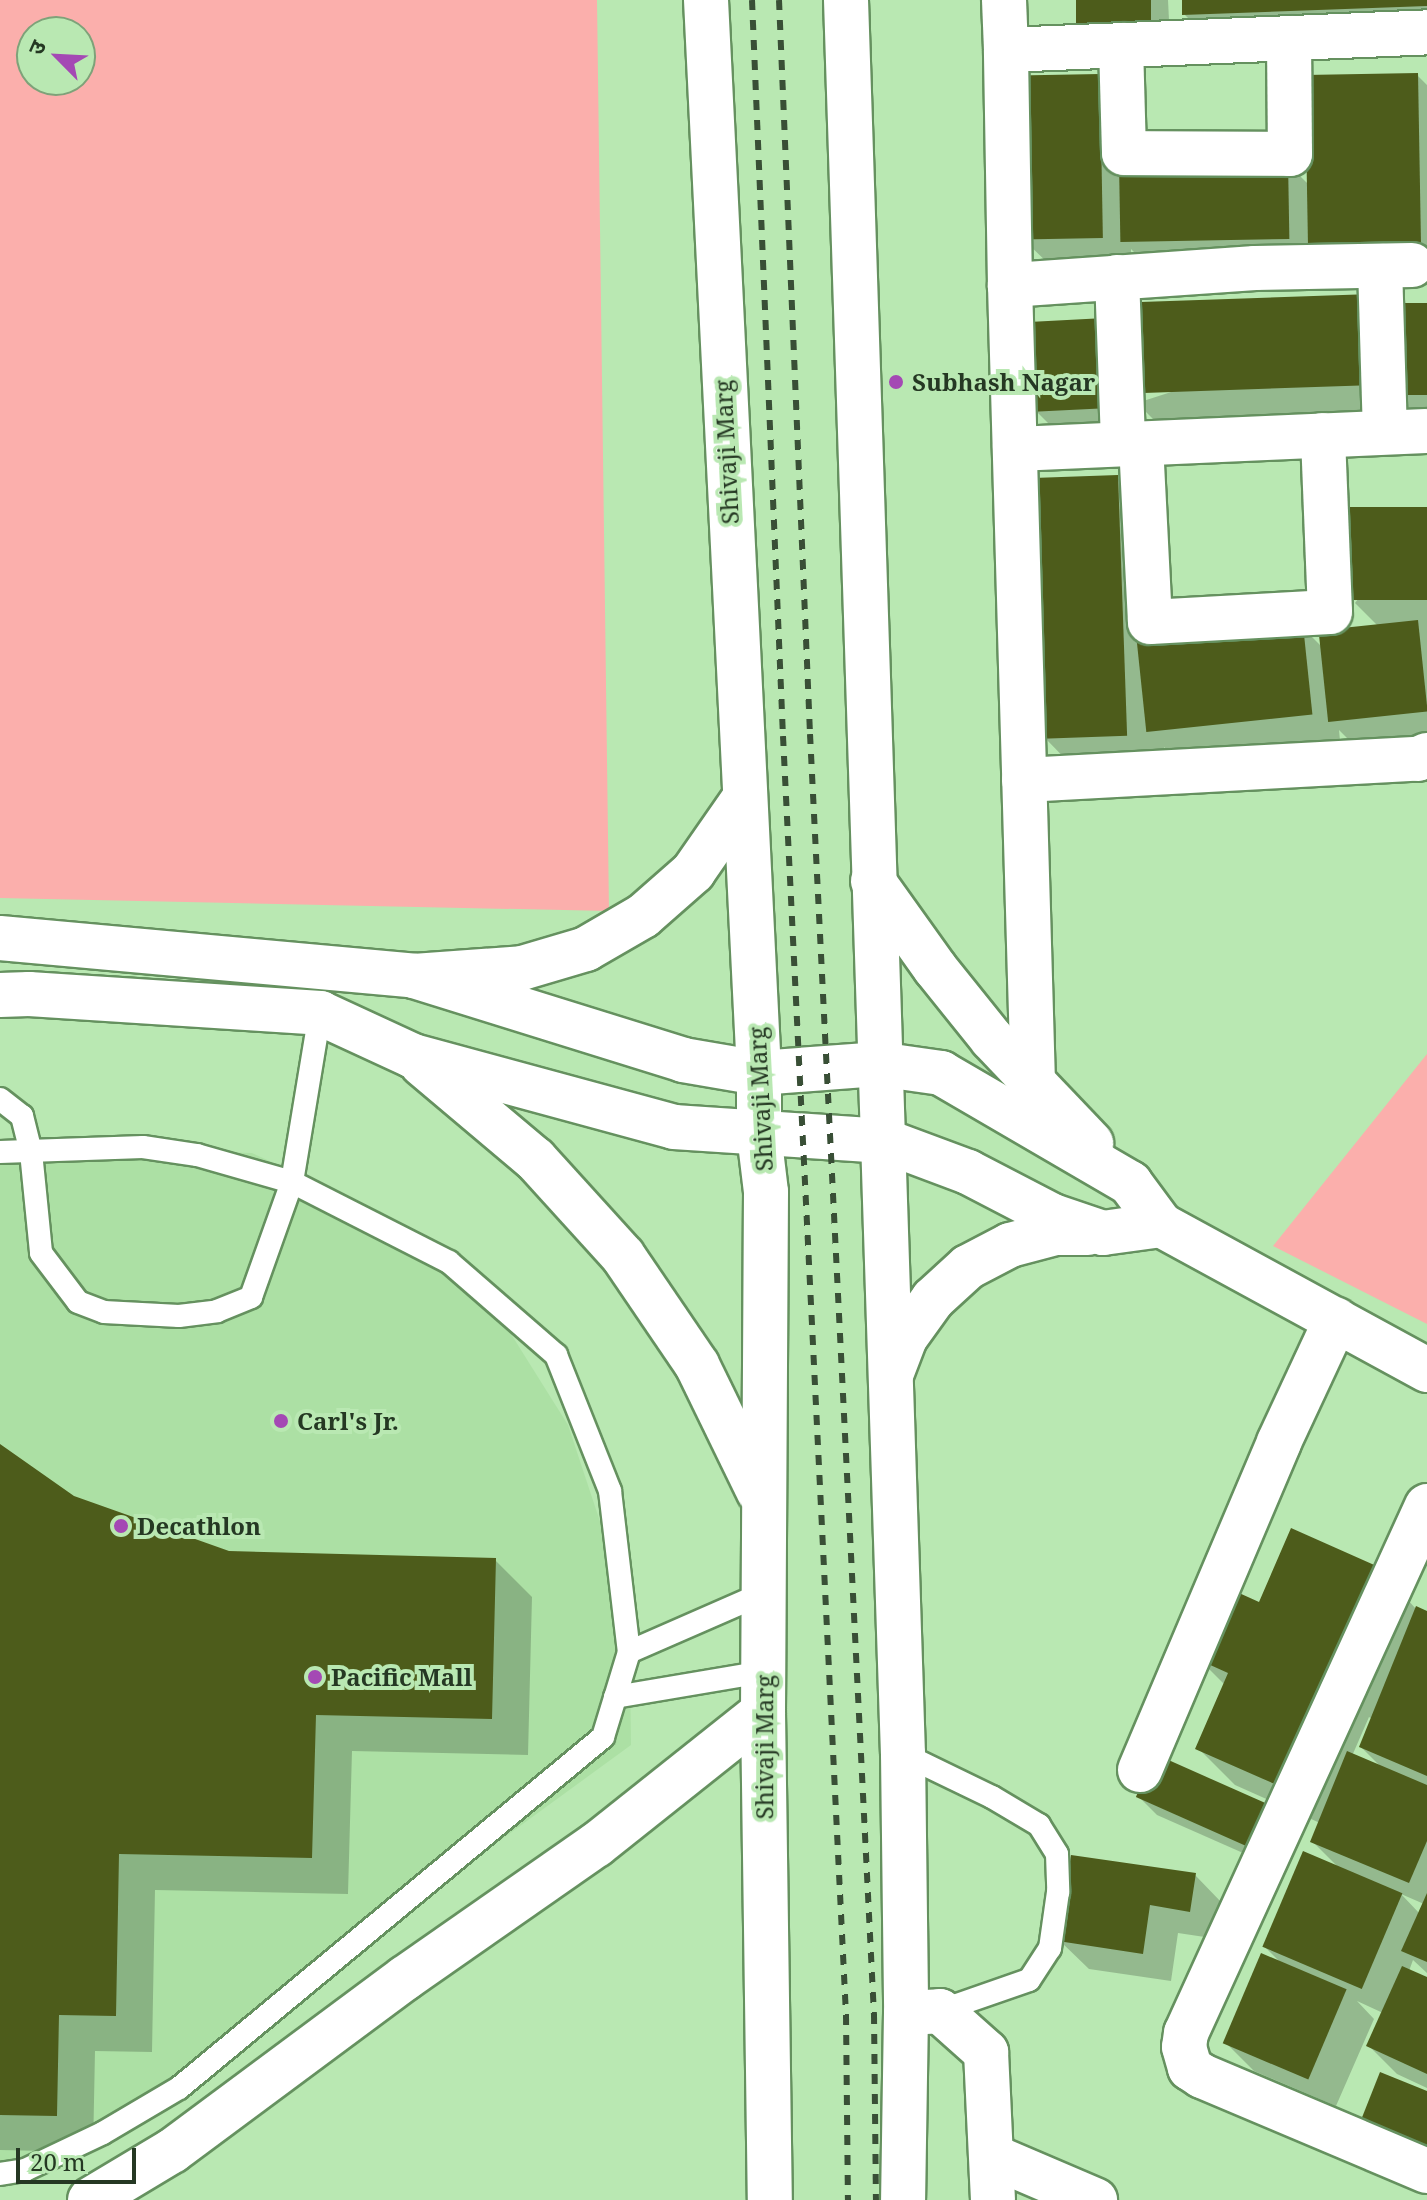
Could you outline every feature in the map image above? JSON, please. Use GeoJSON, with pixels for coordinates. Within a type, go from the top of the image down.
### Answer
{"type":"FeatureCollection","features":[{"type":"Feature","properties":{"kind":"street","name":"Shivaji Marg"},"geometry":{"type":"LineString","coordinates":[[706,0],[743,800],[759,1073],[759,1134],[766,1192],[763,1692],[770,2200]]}},
{"type":"Feature","properties":{"kind":"street"},"geometry":{"type":"LineString","coordinates":[[846,0],[878,1064],[885,1141],[888,1382],[903,1754],[923,2012],[903,2200]]}},
{"type":"Feature","properties":{"kind":"street"},"geometry":{"type":"LineString","coordinates":[[1004,0],[1033,1082]]}},
{"type":"Feature","properties":{"kind":"street"},"geometry":{"type":"LineString","coordinates":[[1006,50],[1427,32]]}},
{"type":"Feature","properties":{"kind":"street"},"geometry":{"type":"LineString","coordinates":[[1121,45],[1124,153],[1290,154],[1289,38]]}},
{"type":"Feature","properties":{"kind":"street"},"geometry":{"type":"LineString","coordinates":[[1010,285],[1255,268],[1396,266],[1406,432],[1015,449]]}},
{"type":"Feature","properties":{"kind":"street"},"geometry":{"type":"LineString","coordinates":[[1117,277],[1150,622],[1330,612],[1323,435]]}},
{"type":"Feature","properties":{"kind":"street"},"geometry":{"type":"LineString","coordinates":[[1024,780],[1418,759],[1427,755]]}},
{"type":"Feature","properties":{"kind":"street"},"geometry":{"type":"LineString","coordinates":[[0,938],[414,976],[522,968],[586,949],[643,916],[693,872],[743,800]]}},
{"type":"Feature","properties":{"kind":"street"},"geometry":{"type":"LineString","coordinates":[[873,881],[935,968],[1033,1082],[1130,1183],[1161,1225],[1427,1370]]}},
{"type":"Feature","properties":{"kind":"street"},"geometry":{"type":"LineString","coordinates":[[414,976],[683,1060],[759,1073],[878,1064],[941,1073],[1130,1183]]}},
{"type":"Feature","properties":{"kind":"street"},"geometry":{"type":"LineString","coordinates":[[0,995],[29,994],[320,1013],[413,1056],[674,1127],[885,1141],[968,1172],[1053,1216],[1103,1233]]}},
{"type":"Feature","properties":{"kind":"street"},"geometry":{"type":"LineString","coordinates":[[413,1056],[535,1159],[623,1256],[697,1365],[763,1501]]}},
{"type":"Feature","properties":{"kind":"street"},"geometry":{"type":"LineString","coordinates":[[888,1382],[905,1338],[933,1299],[968,1267],[1010,1245],[1055,1233],[1103,1233],[1161,1225]]}},
{"type":"Feature","properties":{"kind":"street"},"geometry":{"type":"LineString","coordinates":[[1140,1770],[1279,1442],[1336,1320]]}},
{"type":"Feature","properties":{"kind":"street"},"geometry":{"type":"LineString","coordinates":[[1427,1506],[1186,2033],[1184,2047],[1190,2068],[1202,2076],[1427,2171]]}},
{"type":"Feature","properties":{"kind":"street"},"geometry":{"type":"LineString","coordinates":[[90,2200],[172,2151],[405,1978],[596,1845],[763,1692]]}},
{"type":"Feature","properties":{"kind":"street"},"geometry":{"type":"LineString","coordinates":[[923,2012],[986,2052],[994,2157],[993,2200]]}},
{"type":"Feature","properties":{"kind":"street"},"geometry":{"type":"LineString","coordinates":[[994,2157],[1095,2200]]}},
{"type":"Feature","properties":{"kind":"lane"},"geometry":{"type":"LineString","coordinates":[[0,1099],[22,1116],[31,1152],[41,1253],[78,1302],[104,1312],[179,1316],[217,1311],[251,1297],[292,1182],[320,1013]]}},
{"type":"Feature","properties":{"kind":"lane"},"geometry":{"type":"LineString","coordinates":[[0,1152],[143,1147],[197,1155],[292,1182],[449,1262],[556,1355],[610,1491],[629,1652],[603,1737],[179,2088],[103,2133],[25,2170],[0,2174]]}},
{"type":"Feature","properties":{"kind":"lane"},"geometry":{"type":"LineString","coordinates":[[629,1652],[764,1593]]}},
{"type":"Feature","properties":{"kind":"lane"},"geometry":{"type":"LineString","coordinates":[[615,1697],[763,1692]]}},
{"type":"Feature","properties":{"kind":"lane"},"geometry":{"type":"LineString","coordinates":[[903,1754],[992,1797],[1039,1825],[1057,1854],[1058,1892],[1050,1948],[1029,1980],[923,2012]]}},
{"type":"Feature","properties":{"kind":"shaded area"},"geometry":{"type":"Polygon","coordinates":[[[0,0],[597,0],[609,911],[0,898],[0,0]]]}},
{"type":"Feature","properties":{"kind":"shaded area"},"geometry":{"type":"Polygon","coordinates":[[[1427,1054],[1427,1324],[1273,1246],[1427,1054]]]}},
{"type":"Feature","properties":{"kind":"shaded area","name":"Pacific Mall"},"geometry":{"type":"Polygon","coordinates":[[[0,1146],[252,1153],[382,1212],[484,1291],[568,1425],[629,1609],[631,1745],[176,2077],[0,2182],[0,1146]]]}},
{"type":"Feature","properties":{"kind":"building"},"geometry":{"type":"Polygon","coordinates":[[[1076,0],[1151,0],[1151,25],[1076,25],[1076,0]]]}},
{"type":"Feature","properties":{"kind":"building"},"geometry":{"type":"Polygon","coordinates":[[[1182,0],[1427,0],[1427,6],[1182,15],[1182,0]]]}},
{"type":"Feature","properties":{"kind":"building"},"geometry":{"type":"Polygon","coordinates":[[[1418,73],[1421,253],[1308,255],[1305,75],[1418,73]]]}},
{"type":"Feature","properties":{"kind":"building"},"geometry":{"type":"Polygon","coordinates":[[[1100,74],[1103,238],[1021,239],[1018,75],[1100,74]]]}},
{"type":"Feature","properties":{"kind":"building"},"geometry":{"type":"Polygon","coordinates":[[[1288,161],[1289,239],[1120,242],[1119,164],[1288,161]]]}},
{"type":"Feature","properties":{"kind":"building"},"geometry":{"type":"Polygon","coordinates":[[[1372,294],[1375,385],[1129,394],[1126,303],[1372,294]]]}},
{"type":"Feature","properties":{"kind":"building"},"geometry":{"type":"Polygon","coordinates":[[[1393,303],[1427,303],[1427,395],[1393,395],[1393,303]]]}},
{"type":"Feature","properties":{"kind":"building"},"geometry":{"type":"Polygon","coordinates":[[[1105,318],[1110,408],[1034,412],[1029,322],[1105,318]]]}},
{"type":"Feature","properties":{"kind":"building"},"geometry":{"type":"Polygon","coordinates":[[[1118,475],[1127,736],[1042,739],[1033,478],[1118,475]]]}},
{"type":"Feature","properties":{"kind":"building"},"geometry":{"type":"Polygon","coordinates":[[[1348,507],[1427,507],[1427,600],[1348,600],[1348,507]]]}},
{"type":"Feature","properties":{"kind":"building"},"geometry":{"type":"Polygon","coordinates":[[[1418,620],[1427,712],[1328,722],[1319,630],[1418,620]]]}},
{"type":"Feature","properties":{"kind":"building"},"geometry":{"type":"Polygon","coordinates":[[[1303,625],[1312,715],[1146,732],[1137,642],[1303,625]]]}},
{"type":"Feature","properties":{"kind":"building"},"geometry":{"type":"Polygon","coordinates":[[[0,1444],[74,1496],[229,1551],[496,1558],[492,1719],[316,1715],[312,1858],[119,1854],[116,2016],[59,2015],[57,2116],[0,2115],[0,1444]]]}},
{"type":"Feature","properties":{"kind":"building"},"geometry":{"type":"Polygon","coordinates":[[[1291,1528],[1381,1568],[1286,1789],[1195,1749],[1228,1673],[1197,1659],[1228,1588],[1259,1602],[1291,1528]]]}},
{"type":"Feature","properties":{"kind":"building"},"geometry":{"type":"Polygon","coordinates":[[[1416,1606],[1427,1611],[1427,1776],[1359,1747],[1416,1606]]]}},
{"type":"Feature","properties":{"kind":"building"},"geometry":{"type":"Polygon","coordinates":[[[1347,1751],[1427,1785],[1427,1841],[1409,1883],[1310,1842],[1347,1751]]]}},
{"type":"Feature","properties":{"kind":"building"},"geometry":{"type":"Polygon","coordinates":[[[1155,1754],[1266,1804],[1247,1847],[1136,1797],[1155,1754]]]}},
{"type":"Feature","properties":{"kind":"building"},"geometry":{"type":"Polygon","coordinates":[[[1303,1851],[1402,1893],[1362,1989],[1262,1947],[1303,1851]]]}},
{"type":"Feature","properties":{"kind":"building"},"geometry":{"type":"Polygon","coordinates":[[[1071,1855],[1196,1873],[1190,1912],[1150,1905],[1143,1954],[1058,1941],[1071,1855]]]}},
{"type":"Feature","properties":{"kind":"building"},"geometry":{"type":"Polygon","coordinates":[[[1427,1893],[1427,1962],[1401,1951],[1427,1893]]]}},
{"type":"Feature","properties":{"kind":"building"},"geometry":{"type":"Polygon","coordinates":[[[1261,1953],[1347,1989],[1308,2080],[1223,2043],[1261,1953]]]}},
{"type":"Feature","properties":{"kind":"building"},"geometry":{"type":"Polygon","coordinates":[[[1402,1966],[1427,1977],[1427,2074],[1366,2046],[1402,1966]]]}},
{"type":"Feature","properties":{"kind":"building"},"geometry":{"type":"Polygon","coordinates":[[[1380,2072],[1427,2091],[1427,2147],[1361,2120],[1380,2072]]]}},
{"type":"Feature","properties":{"kind":"railway"},"geometry":{"type":"LineString","coordinates":[[752,0],[783,736],[846,2015],[848,2200]]}},
{"type":"Feature","properties":{"kind":"railway"},"geometry":{"type":"LineString","coordinates":[[779,0],[810,734],[874,2014],[876,2200]]}},
{"type":"Feature","properties":{"kind":"place","name":"Subhash Nagar"},"geometry":{"type":"Point","coordinates":[896,382]}},
{"type":"Feature","properties":{"kind":"place","name":"Carl's Jr."},"geometry":{"type":"Point","coordinates":[281,1421]}},
{"type":"Feature","properties":{"kind":"place","name":"Decathlon"},"geometry":{"type":"Point","coordinates":[121,1526]}},
{"type":"Feature","properties":{"kind":"place","name":"Pacific Mall"},"geometry":{"type":"Point","coordinates":[315,1677]}}]}
